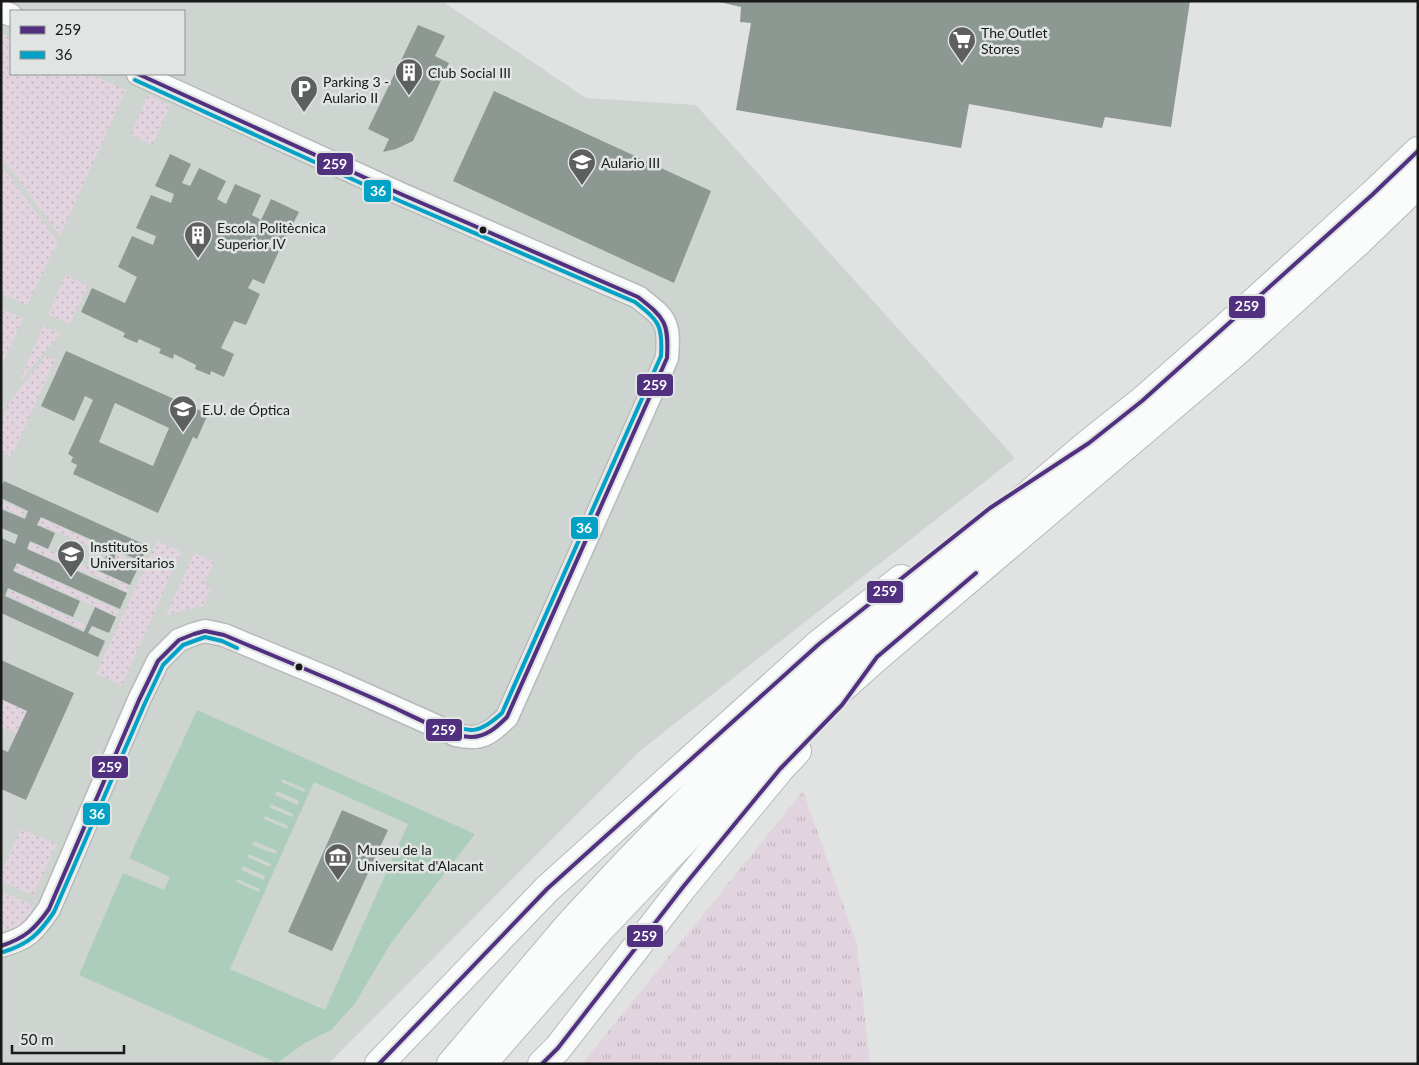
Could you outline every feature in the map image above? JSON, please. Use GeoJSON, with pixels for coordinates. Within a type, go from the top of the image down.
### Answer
{"type":"FeatureCollection","features":[{"type":"Feature","properties":{"kind":"highway"},"geometry":{"type":"LineString","coordinates":[[450,1064],[620,870],[766,724],[888,614],[1224,330],[1418,150]]}},
{"type":"Feature","properties":{"kind":"highway"},"geometry":{"type":"LineString","coordinates":[[482,1064],[600,929],[719,804],[786,738],[877,656],[1236,352],[1359,241],[1418,184]]}},
{"type":"Feature","properties":{"kind":"highway"},"geometry":{"type":"LineString","coordinates":[[379,1064],[547,889],[819,644],[990,508],[1089,443]]}},
{"type":"Feature","properties":{"kind":"highway"},"geometry":{"type":"LineString","coordinates":[[550,1059],[683,887],[780,769],[842,705],[877,656]]}},
{"type":"Feature","properties":{"kind":"highway"},"geometry":{"type":"LineString","coordinates":[[357,1064],[374,1048],[434,1005]]}},
{"type":"Feature","properties":{"kind":"highway"},"geometry":{"type":"LineString","coordinates":[[372,1064],[434,1005]]}},
{"type":"Feature","properties":{"kind":"street"},"geometry":{"type":"LineString","coordinates":[[1,946],[19,941],[34,930],[49,909],[139,700],[158,661],[179,640],[205,631],[224,635],[337,682],[456,735],[470,738],[480,737],[491,732],[507,717],[667,358],[669,336],[662,317],[638,298],[403,195],[140,75]]}},
{"type":"Feature","properties":{"kind":"shaded area"},"geometry":{"type":"Polygon","coordinates":[[[1,1],[442,1],[586,98],[696,105],[1015,458],[641,750],[328,1064],[1,1064],[1,1]]]}},
{"type":"Feature","properties":{"kind":"shaded area"},"geometry":{"type":"Polygon","coordinates":[[[197,710],[475,834],[391,943],[354,1005],[331,1030],[305,1043],[277,1063],[79,975],[123,873],[164,890],[170,877],[129,858],[197,710]],[[282,779],[281,782],[304,792],[305,789],[282,779]],[[314,782],[230,969],[325,1010],[408,824],[314,782]],[[277,791],[275,795],[298,805],[299,801],[277,791]],[[271,804],[269,807],[292,817],[293,814],[271,804]],[[265,816],[264,819],[287,829],[288,826],[265,816]],[[254,841],[252,845],[276,854],[277,851],[254,841]],[[249,854],[247,857],[270,867],[271,864],[249,854]],[[243,866],[241,870],[264,880],[265,876],[243,866]],[[237,879],[236,882],[259,892],[260,889],[237,879]]]}},
{"type":"Feature","properties":{"kind":"green space"},"geometry":{"type":"Polygon","coordinates":[[[1,33],[10,38],[10,75],[92,75],[126,90],[60,236],[13,172],[1,159],[1,33]]]}},
{"type":"Feature","properties":{"kind":"green space"},"geometry":{"type":"Polygon","coordinates":[[[148,95],[170,106],[152,145],[131,134],[148,95]]]}},
{"type":"Feature","properties":{"kind":"green space"},"geometry":{"type":"Polygon","coordinates":[[[1,165],[58,242],[27,305],[1,294],[1,165]]]}},
{"type":"Feature","properties":{"kind":"green space"},"geometry":{"type":"Polygon","coordinates":[[[66,275],[88,286],[70,324],[48,314],[66,275]]]}},
{"type":"Feature","properties":{"kind":"green space"},"geometry":{"type":"Polygon","coordinates":[[[2,309],[23,318],[4,361],[1,360],[2,309]]]}},
{"type":"Feature","properties":{"kind":"green space"},"geometry":{"type":"Polygon","coordinates":[[[43,326],[60,334],[19,382],[43,326]]]}},
{"type":"Feature","properties":{"kind":"green space"},"geometry":{"type":"Polygon","coordinates":[[[46,356],[55,360],[11,457],[1,452],[1,420],[10,401],[46,356]]]}},
{"type":"Feature","properties":{"kind":"green space"},"geometry":{"type":"Polygon","coordinates":[[[1,501],[25,511],[23,516],[1,507],[1,501]]]}},
{"type":"Feature","properties":{"kind":"green space"},"geometry":{"type":"Polygon","coordinates":[[[41,518],[110,550],[108,555],[39,524],[41,518]]]}},
{"type":"Feature","properties":{"kind":"green space"},"geometry":{"type":"Polygon","coordinates":[[[157,541],[181,552],[122,685],[96,674],[157,541]]]}},
{"type":"Feature","properties":{"kind":"green space"},"geometry":{"type":"Polygon","coordinates":[[[30,542],[130,586],[127,592],[118,588],[119,585],[28,549],[30,542]]]}},
{"type":"Feature","properties":{"kind":"green space"},"geometry":{"type":"Polygon","coordinates":[[[117,553],[140,563],[138,568],[115,558],[117,553]]]}},
{"type":"Feature","properties":{"kind":"green space"},"geometry":{"type":"Polygon","coordinates":[[[194,553],[215,561],[204,584],[211,588],[203,606],[166,616],[194,553]]]}},
{"type":"Feature","properties":{"kind":"green space"},"geometry":{"type":"Polygon","coordinates":[[[18,564],[119,611],[116,616],[15,570],[18,564]]]}},
{"type":"Feature","properties":{"kind":"green space"},"geometry":{"type":"Polygon","coordinates":[[[10,590],[85,625],[83,629],[7,595],[10,590]]]}},
{"type":"Feature","properties":{"kind":"green space"},"geometry":{"type":"Polygon","coordinates":[[[1,699],[27,711],[17,734],[1,727],[1,699]]]}},
{"type":"Feature","properties":{"kind":"green space"},"geometry":{"type":"Polygon","coordinates":[[[803,791],[857,944],[870,1064],[582,1064],[803,791]]]}},
{"type":"Feature","properties":{"kind":"green space"},"geometry":{"type":"Polygon","coordinates":[[[21,829],[57,844],[33,895],[1,881],[1,872],[21,829]]]}},
{"type":"Feature","properties":{"kind":"green space"},"geometry":{"type":"Polygon","coordinates":[[[1,891],[30,904],[33,914],[21,926],[1,931],[1,891]]]}},
{"type":"Feature","properties":{"kind":"building","name":"The Outlet Stores"},"geometry":{"type":"Polygon","coordinates":[[[715,1],[1190,1],[1171,127],[1105,117],[1102,128],[969,104],[961,148],[736,110],[751,23],[740,22],[741,7],[715,1]]]}},
{"type":"Feature","properties":{"kind":"building","name":"Club Social III"},"geometry":{"type":"Polygon","coordinates":[[[418,25],[445,36],[435,56],[449,63],[413,141],[396,149],[383,152],[389,139],[368,129],[418,25]]]}},
{"type":"Feature","properties":{"kind":"building","name":"Aulario III"},"geometry":{"type":"Polygon","coordinates":[[[494,91],[711,191],[674,283],[453,181],[494,91]]]}},
{"type":"Feature","properties":{"kind":"building","name":"Escola Politècnica Superior IV"},"geometry":{"type":"Polygon","coordinates":[[[170,154],[191,164],[182,183],[190,186],[199,168],[226,181],[217,199],[226,204],[235,184],[261,195],[252,215],[261,220],[271,199],[299,212],[283,243],[271,238],[268,247],[279,251],[264,284],[253,279],[248,288],[260,294],[246,325],[234,321],[221,348],[234,354],[224,377],[211,371],[210,375],[195,369],[196,365],[174,354],[173,359],[159,353],[161,349],[139,339],[137,343],[123,337],[125,333],[81,312],[92,288],[125,303],[137,277],[118,267],[132,236],[153,245],[156,236],[136,228],[151,195],[171,203],[174,194],[155,186],[170,154]]]}},
{"type":"Feature","properties":{"kind":"building","name":"E.U. de Óptica"},"geometry":{"type":"Polygon","coordinates":[[[66,351],[208,414],[197,439],[193,437],[158,513],[73,474],[77,465],[71,462],[73,457],[68,454],[93,400],[85,396],[74,421],[41,406],[66,351]],[[115,403],[99,442],[153,466],[169,428],[115,403]]]}},
{"type":"Feature","properties":{"kind":"building"},"geometry":{"type":"Polygon","coordinates":[[[4,481],[148,546],[141,561],[117,551],[114,559],[137,570],[130,585],[99,571],[106,556],[109,557],[112,549],[41,517],[37,525],[55,533],[48,549],[30,541],[27,549],[127,593],[120,609],[17,563],[13,571],[80,601],[73,617],[8,588],[5,596],[84,632],[95,607],[116,617],[109,633],[92,626],[88,633],[105,641],[98,657],[1,613],[1,538],[15,544],[18,535],[1,528],[1,509],[25,519],[28,511],[1,498],[1,488],[4,481]]]}},
{"type":"Feature","properties":{"kind":"building"},"geometry":{"type":"Polygon","coordinates":[[[1,660],[74,693],[26,800],[1,789],[1,749],[8,752],[27,711],[1,699],[1,660]]]}},
{"type":"Feature","properties":{"kind":"building","name":"Museu de la Universitat d'Alacant"},"geometry":{"type":"Polygon","coordinates":[[[342,810],[388,830],[332,951],[288,932],[342,810]]]}},
{"type":"Feature","properties":{"kind":"transit line","name":"259"},"geometry":{"type":"LineString","coordinates":[[1,946],[17,940],[29,932],[49,909],[139,700],[158,661],[179,640],[205,631],[224,635],[346,686],[440,729],[462,736],[476,737],[482,735],[491,731],[507,717],[667,358],[667,337],[663,322],[660,316],[638,297],[403,195],[140,75]]}},
{"type":"Feature","properties":{"kind":"transit line","name":"36"},"geometry":{"type":"LineString","coordinates":[[135,80],[400,201],[635,302],[658,324],[661,337],[661,356],[502,713],[488,725],[475,730],[462,729],[444,723]]}},
{"type":"Feature","properties":{"kind":"transit line","name":"259"},"geometry":{"type":"LineString","coordinates":[[379,1064],[547,889],[819,644],[990,508],[1089,443],[1142,401],[1372,195],[1418,151]]}},
{"type":"Feature","properties":{"kind":"transit line","name":"259"},"geometry":{"type":"LineString","coordinates":[[542,1064],[558,1048],[683,887],[780,769],[842,705],[877,657],[976,573]]}},
{"type":"Feature","properties":{"kind":"transit line","name":"36"},"geometry":{"type":"LineString","coordinates":[[3,952],[27,942],[54,912],[163,665],[183,645],[205,637],[222,641],[237,648]]}},
{"type":"Feature","properties":{"kind":"place","name":"The Outlet Stores"},"geometry":{"type":"Point","coordinates":[962,64]}},
{"type":"Feature","properties":{"kind":"place","name":"Club Social III"},"geometry":{"type":"Point","coordinates":[409,96]}},
{"type":"Feature","properties":{"kind":"place","name":"Parking 3 - Aulario II"},"geometry":{"type":"Point","coordinates":[304,113]}},
{"type":"Feature","properties":{"kind":"place","name":"Aulario III"},"geometry":{"type":"Point","coordinates":[582,186]}},
{"type":"Feature","properties":{"kind":"place","name":"Escola Politècnica Superior IV"},"geometry":{"type":"Point","coordinates":[198,259]}},
{"type":"Feature","properties":{"kind":"place","name":"E.U. de Óptica"},"geometry":{"type":"Point","coordinates":[183,433]}},
{"type":"Feature","properties":{"kind":"place","name":"Institutos Universitarios"},"geometry":{"type":"Point","coordinates":[71,578]}},
{"type":"Feature","properties":{"kind":"place","name":"Museu de la Universitat d'Alacant"},"geometry":{"type":"Point","coordinates":[338,881]}}]}
